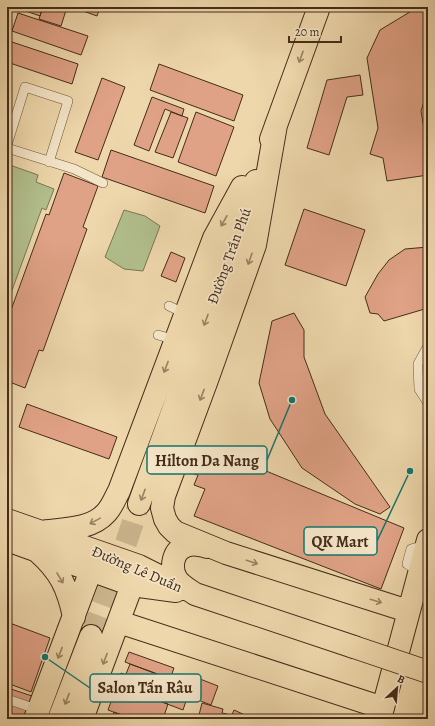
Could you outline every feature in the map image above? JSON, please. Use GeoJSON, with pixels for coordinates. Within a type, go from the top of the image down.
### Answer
{"type":"FeatureCollection","features":[{"type":"Feature","properties":{"kind":"main road","name":"Đường Trần Phú"},"geometry":{"type":"LineString","coordinates":[[139,504],[319,7]]}},
{"type":"Feature","properties":{"kind":"main road"},"geometry":{"type":"LineString","coordinates":[[74,617],[70,597],[63,583],[48,561],[38,540],[86,525],[101,518],[107,512],[119,491],[167,337],[177,310],[214,238],[276,125]]}},
{"type":"Feature","properties":{"kind":"main road"},"geometry":{"type":"LineString","coordinates":[[226,553],[175,532],[165,519],[162,508],[164,496],[255,245],[276,125]]}},
{"type":"Feature","properties":{"kind":"main road","name":"Đường Lê Duẩn"},"geometry":{"type":"LineString","coordinates":[[7,520],[38,540],[91,570],[132,585],[195,594]]}},
{"type":"Feature","properties":{"kind":"main road","name":"Đường Lê Duẩn"},"geometry":{"type":"LineString","coordinates":[[7,540],[38,540],[139,566],[195,594]]}},
{"type":"Feature","properties":{"kind":"main road"},"geometry":{"type":"LineString","coordinates":[[119,622],[382,713],[427,542]]}},
{"type":"Feature","properties":{"kind":"main road"},"geometry":{"type":"LineString","coordinates":[[408,611],[197,544],[185,546],[174,557],[173,572],[176,579],[195,594],[428,672]]}},
{"type":"Feature","properties":{"kind":"main road"},"geometry":{"type":"LineString","coordinates":[[37,715],[91,570]]}},
{"type":"Feature","properties":{"kind":"main road"},"geometry":{"type":"LineString","coordinates":[[82,719],[132,585]]}},
{"type":"Feature","properties":{"kind":"main road"},"geometry":{"type":"LineString","coordinates":[[59,719],[91,636]]}},
{"type":"Feature","properties":{"kind":"lane"},"geometry":{"type":"LineString","coordinates":[[49,162],[68,101],[25,88],[7,147],[49,162],[74,169],[103,183]]}},
{"type":"Feature","properties":{"kind":"lane"},"geometry":{"type":"LineString","coordinates":[[428,346],[418,364],[419,389],[428,403]]}},
{"type":"Feature","properties":{"kind":"lane"},"geometry":{"type":"LineString","coordinates":[[7,699],[37,715]]}},
{"type":"Feature","properties":{"kind":"path"},"geometry":{"type":"LineString","coordinates":[[423,719],[428,701]]}},
{"type":"Feature","properties":{"kind":"green space"},"geometry":{"type":"Polygon","coordinates":[[[7,164],[38,175],[36,182],[54,189],[46,210],[42,208],[7,304],[7,164]]]}},
{"type":"Feature","properties":{"kind":"green space"},"geometry":{"type":"Polygon","coordinates":[[[124,210],[145,216],[160,226],[143,271],[124,269],[105,257],[124,210]]]}},
{"type":"Feature","properties":{"kind":"building"},"geometry":{"type":"Polygon","coordinates":[[[25,7],[43,7],[40,16],[23,10],[25,7]]]}},
{"type":"Feature","properties":{"kind":"building"},"geometry":{"type":"Polygon","coordinates":[[[43,7],[67,7],[61,26],[39,19],[43,7]]]}},
{"type":"Feature","properties":{"kind":"building"},"geometry":{"type":"Polygon","coordinates":[[[72,7],[100,7],[97,16],[72,7]]]}},
{"type":"Feature","properties":{"kind":"building"},"geometry":{"type":"Polygon","coordinates":[[[418,7],[428,7],[428,89],[421,111],[428,152],[428,175],[387,181],[383,158],[370,154],[378,128],[367,58],[380,30],[418,7]]]}},
{"type":"Feature","properties":{"kind":"building"},"geometry":{"type":"Polygon","coordinates":[[[18,13],[88,36],[81,55],[12,31],[18,13]]]}},
{"type":"Feature","properties":{"kind":"building"},"geometry":{"type":"Polygon","coordinates":[[[9,41],[78,64],[72,84],[7,62],[7,48],[9,41]]]}},
{"type":"Feature","properties":{"kind":"building"},"geometry":{"type":"Polygon","coordinates":[[[159,64],[243,95],[234,121],[150,90],[159,64]]]}},
{"type":"Feature","properties":{"kind":"building"},"geometry":{"type":"Polygon","coordinates":[[[360,75],[363,95],[347,97],[329,155],[307,148],[327,80],[360,75]]]}},
{"type":"Feature","properties":{"kind":"building"},"geometry":{"type":"Polygon","coordinates":[[[102,78],[125,87],[98,160],[75,152],[102,78]]]}},
{"type":"Feature","properties":{"kind":"building"},"geometry":{"type":"Polygon","coordinates":[[[152,97],[184,109],[182,116],[165,109],[149,151],[134,145],[152,97]]]}},
{"type":"Feature","properties":{"kind":"building"},"geometry":{"type":"Polygon","coordinates":[[[171,112],[188,118],[173,158],[155,152],[171,112]]]}},
{"type":"Feature","properties":{"kind":"building"},"geometry":{"type":"Polygon","coordinates":[[[196,112],[234,127],[216,176],[178,162],[196,112]]]}},
{"type":"Feature","properties":{"kind":"building"},"geometry":{"type":"Polygon","coordinates":[[[111,150],[214,186],[205,213],[102,177],[111,150]]]}},
{"type":"Feature","properties":{"kind":"building"},"geometry":{"type":"Polygon","coordinates":[[[64,173],[98,186],[83,227],[87,229],[43,351],[39,350],[25,388],[7,381],[7,321],[46,214],[49,215],[64,173]]]}},
{"type":"Feature","properties":{"kind":"building"},"geometry":{"type":"Polygon","coordinates":[[[304,209],[365,230],[346,286],[285,265],[304,209]]]}},
{"type":"Feature","properties":{"kind":"building"},"geometry":{"type":"Polygon","coordinates":[[[428,247],[428,308],[384,321],[378,314],[370,313],[365,297],[378,274],[389,260],[405,249],[428,247]]]}},
{"type":"Feature","properties":{"kind":"building"},"geometry":{"type":"Polygon","coordinates":[[[171,252],[185,258],[176,282],[161,276],[171,252]]]}},
{"type":"Feature","properties":{"kind":"building"},"geometry":{"type":"Polygon","coordinates":[[[294,313],[304,330],[304,357],[325,414],[390,507],[380,514],[355,504],[302,468],[270,419],[259,383],[272,321],[294,313]]]}},
{"type":"Feature","properties":{"kind":"building"},"geometry":{"type":"Polygon","coordinates":[[[27,404],[117,437],[109,459],[19,427],[27,404]]]}},
{"type":"Feature","properties":{"kind":"building"},"geometry":{"type":"Polygon","coordinates":[[[208,447],[404,528],[381,589],[194,516],[205,489],[194,485],[198,475],[191,473],[194,465],[200,467],[208,447]]]}},
{"type":"Feature","properties":{"kind":"building"},"geometry":{"type":"Polygon","coordinates":[[[7,622],[50,638],[31,692],[7,683],[7,622]]]}},
{"type":"Feature","properties":{"kind":"building"},"geometry":{"type":"Polygon","coordinates":[[[129,652],[174,668],[170,679],[125,662],[129,652]]]}},
{"type":"Feature","properties":{"kind":"building"},"geometry":{"type":"Polygon","coordinates":[[[130,664],[177,681],[173,692],[126,674],[130,664]]]}},
{"type":"Feature","properties":{"kind":"building"},"geometry":{"type":"Polygon","coordinates":[[[121,673],[187,698],[183,710],[117,685],[121,673]]]}},
{"type":"Feature","properties":{"kind":"building"},"geometry":{"type":"Polygon","coordinates":[[[200,679],[218,686],[211,705],[193,698],[200,679]]]}},
{"type":"Feature","properties":{"kind":"building"},"geometry":{"type":"Polygon","coordinates":[[[117,685],[168,704],[163,719],[132,719],[108,710],[117,685]]]}},
{"type":"Feature","properties":{"kind":"building"},"geometry":{"type":"Polygon","coordinates":[[[8,688],[35,697],[27,719],[7,719],[8,688]]]}},
{"type":"Feature","properties":{"kind":"building"},"geometry":{"type":"Polygon","coordinates":[[[202,703],[223,709],[222,713],[227,714],[225,719],[198,719],[202,703]]]}},
{"type":"Feature","properties":{"kind":"building"},"geometry":{"type":"Polygon","coordinates":[[[234,710],[245,715],[243,719],[230,719],[234,710]]]}},
{"type":"Feature","properties":{"kind":"building"},"geometry":{"type":"Polygon","coordinates":[[[114,712],[132,719],[112,719],[114,712]]]}},
{"type":"Feature","properties":{"kind":"tunnel"},"geometry":{"type":"LineString","coordinates":[[91,636],[139,504]]}},
{"type":"Feature","properties":{"kind":"place","name":"Hilton Da Nang"},"geometry":{"type":"Point","coordinates":[292,400]}},
{"type":"Feature","properties":{"kind":"place","name":"QK Mart"},"geometry":{"type":"Point","coordinates":[410,471]}},
{"type":"Feature","properties":{"kind":"place","name":"Salon Tấn Râu"},"geometry":{"type":"Point","coordinates":[45,657]}}]}
